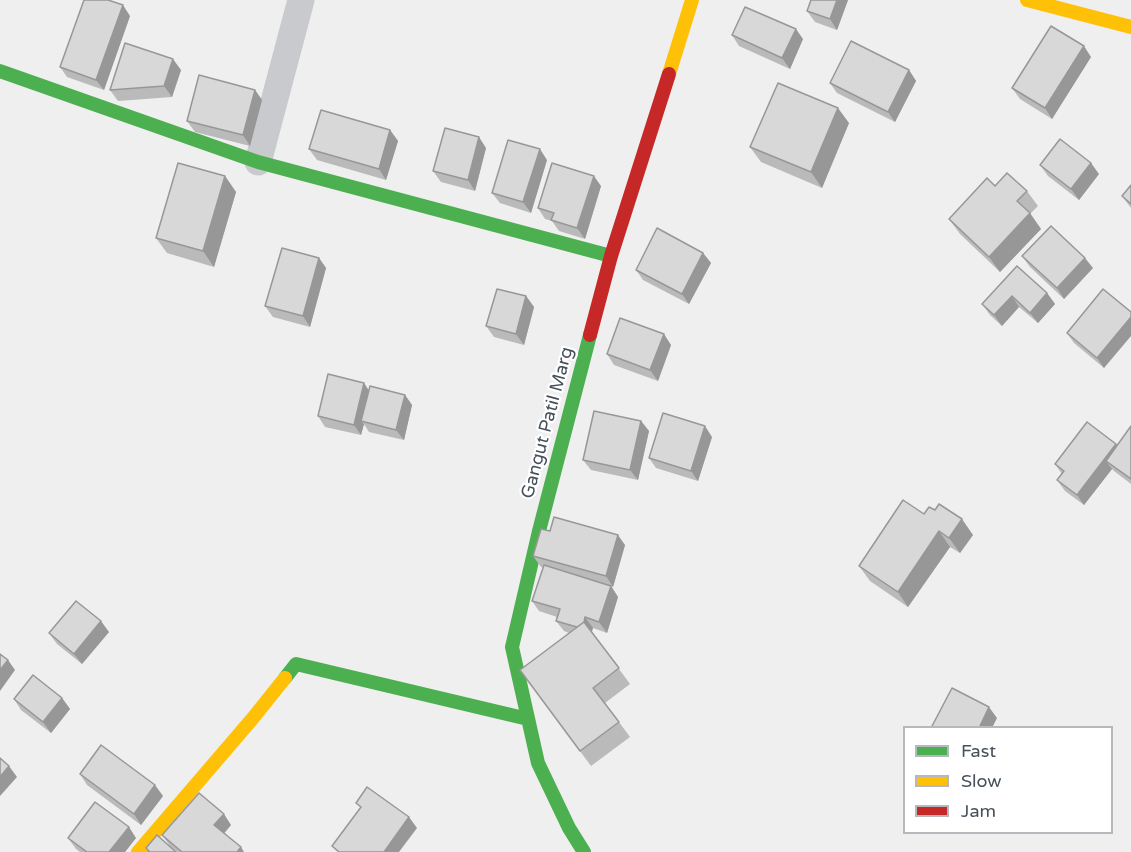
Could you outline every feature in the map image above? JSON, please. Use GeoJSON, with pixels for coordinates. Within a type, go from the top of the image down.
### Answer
{"type":"FeatureCollection","features":[{"type":"Feature","properties":{"kind":"street"},"geometry":{"type":"LineString","coordinates":[[258,162],[301,0]]}},
{"type":"Feature","properties":{"kind":"street","name":"Gangut Patil Marg"},"geometry":{"type":"LineString","coordinates":[[584,852],[537,763],[512,647],[539,531],[611,256],[692,0]]}},
{"type":"Feature","properties":{"kind":"street"},"geometry":{"type":"LineString","coordinates":[[1027,0],[1131,27]]}},
{"type":"Feature","properties":{"kind":"street"},"geometry":{"type":"LineString","coordinates":[[0,71],[258,162],[611,256]]}},
{"type":"Feature","properties":{"kind":"street"},"geometry":{"type":"LineString","coordinates":[[138,852],[297,664],[528,719]]}},
{"type":"Feature","properties":{"kind":"building"},"geometry":{"type":"Polygon","coordinates":[[[84,0],[108,0],[123,5],[96,80],[60,67],[84,0]]]}},
{"type":"Feature","properties":{"kind":"building"},"geometry":{"type":"Polygon","coordinates":[[[811,0],[837,0],[830,19],[807,11],[811,0]]]}},
{"type":"Feature","properties":{"kind":"building"},"geometry":{"type":"Polygon","coordinates":[[[745,7],[796,29],[782,58],[732,35],[745,7]]]}},
{"type":"Feature","properties":{"kind":"building"},"geometry":{"type":"Polygon","coordinates":[[[1051,26],[1084,46],[1045,108],[1012,88],[1051,26]]]}},
{"type":"Feature","properties":{"kind":"building"},"geometry":{"type":"Polygon","coordinates":[[[851,41],[909,70],[888,112],[830,83],[851,41]]]}},
{"type":"Feature","properties":{"kind":"building"},"geometry":{"type":"Polygon","coordinates":[[[125,43],[173,59],[164,86],[110,90],[125,43]]]}},
{"type":"Feature","properties":{"kind":"building"},"geometry":{"type":"Polygon","coordinates":[[[199,75],[255,90],[243,135],[187,121],[199,75]]]}},
{"type":"Feature","properties":{"kind":"building"},"geometry":{"type":"Polygon","coordinates":[[[778,83],[838,108],[811,172],[750,147],[778,83]]]}},
{"type":"Feature","properties":{"kind":"building"},"geometry":{"type":"Polygon","coordinates":[[[321,110],[390,130],[379,169],[309,149],[321,110]]]}},
{"type":"Feature","properties":{"kind":"building"},"geometry":{"type":"Polygon","coordinates":[[[445,128],[479,137],[468,180],[433,171],[445,128]]]}},
{"type":"Feature","properties":{"kind":"building"},"geometry":{"type":"Polygon","coordinates":[[[1060,139],[1091,163],[1071,189],[1040,165],[1060,139]]]}},
{"type":"Feature","properties":{"kind":"building"},"geometry":{"type":"Polygon","coordinates":[[[508,140],[540,149],[523,202],[492,193],[508,140]]]}},
{"type":"Feature","properties":{"kind":"building"},"geometry":{"type":"Polygon","coordinates":[[[178,163],[225,176],[203,251],[156,238],[178,163]]]}},
{"type":"Feature","properties":{"kind":"building"},"geometry":{"type":"Polygon","coordinates":[[[552,163],[594,176],[577,228],[551,220],[554,213],[538,208],[552,163]]]}},
{"type":"Feature","properties":{"kind":"building"},"geometry":{"type":"Polygon","coordinates":[[[1007,173],[1027,191],[1017,201],[1030,213],[989,257],[949,219],[987,178],[995,186],[1007,173]]]}},
{"type":"Feature","properties":{"kind":"building"},"geometry":{"type":"Polygon","coordinates":[[[1131,185],[1131,204],[1122,196],[1131,185]]]}},
{"type":"Feature","properties":{"kind":"building"},"geometry":{"type":"Polygon","coordinates":[[[1051,226],[1085,258],[1057,288],[1022,256],[1051,226]]]}},
{"type":"Feature","properties":{"kind":"building"},"geometry":{"type":"Polygon","coordinates":[[[657,228],[703,253],[682,294],[636,270],[657,228]]]}},
{"type":"Feature","properties":{"kind":"building"},"geometry":{"type":"Polygon","coordinates":[[[282,248],[319,258],[303,316],[265,306],[282,248]]]}},
{"type":"Feature","properties":{"kind":"building"},"geometry":{"type":"Polygon","coordinates":[[[1017,266],[1047,293],[1030,313],[1012,296],[994,315],[982,304],[1017,266]]]}},
{"type":"Feature","properties":{"kind":"building"},"geometry":{"type":"Polygon","coordinates":[[[497,289],[526,296],[516,334],[486,326],[497,289]]]}},
{"type":"Feature","properties":{"kind":"building"},"geometry":{"type":"Polygon","coordinates":[[[1103,289],[1131,312],[1131,317],[1097,358],[1067,333],[1103,289]]]}},
{"type":"Feature","properties":{"kind":"building"},"geometry":{"type":"Polygon","coordinates":[[[620,318],[664,334],[650,370],[607,354],[620,318]]]}},
{"type":"Feature","properties":{"kind":"building"},"geometry":{"type":"Polygon","coordinates":[[[328,374],[364,383],[354,425],[318,416],[328,374]]]}},
{"type":"Feature","properties":{"kind":"building"},"geometry":{"type":"Polygon","coordinates":[[[370,386],[405,395],[396,430],[361,421],[370,386]]]}},
{"type":"Feature","properties":{"kind":"building"},"geometry":{"type":"Polygon","coordinates":[[[594,411],[641,421],[630,470],[583,460],[594,411]]]}},
{"type":"Feature","properties":{"kind":"building"},"geometry":{"type":"Polygon","coordinates":[[[663,413],[705,426],[691,471],[649,458],[663,413]]]}},
{"type":"Feature","properties":{"kind":"building"},"geometry":{"type":"Polygon","coordinates":[[[1087,422],[1116,444],[1077,495],[1057,480],[1064,471],[1055,464],[1087,422]]]}},
{"type":"Feature","properties":{"kind":"building"},"geometry":{"type":"Polygon","coordinates":[[[1131,426],[1131,479],[1106,461],[1131,426]]]}},
{"type":"Feature","properties":{"kind":"building"},"geometry":{"type":"Polygon","coordinates":[[[903,500],[924,514],[929,507],[935,510],[939,504],[962,519],[949,538],[939,531],[898,592],[859,566],[903,500]]]}},
{"type":"Feature","properties":{"kind":"building"},"geometry":{"type":"Polygon","coordinates":[[[554,517],[618,535],[606,576],[533,556],[541,529],[550,531],[554,517]]]}},
{"type":"Feature","properties":{"kind":"building"},"geometry":{"type":"Polygon","coordinates":[[[544,565],[611,586],[599,622],[585,617],[584,622],[577,627],[556,621],[560,609],[532,601],[544,565]]]}},
{"type":"Feature","properties":{"kind":"building"},"geometry":{"type":"Polygon","coordinates":[[[76,601],[101,621],[74,654],[49,633],[76,601]]]}},
{"type":"Feature","properties":{"kind":"building"},"geometry":{"type":"Polygon","coordinates":[[[584,622],[619,668],[593,688],[619,722],[580,751],[520,670],[584,622]]]}},
{"type":"Feature","properties":{"kind":"building"},"geometry":{"type":"Polygon","coordinates":[[[0,654],[8,660],[0,670],[0,654]]]}},
{"type":"Feature","properties":{"kind":"building"},"geometry":{"type":"Polygon","coordinates":[[[33,675],[62,698],[43,722],[14,699],[33,675]]]}},
{"type":"Feature","properties":{"kind":"building"},"geometry":{"type":"Polygon","coordinates":[[[952,688],[989,707],[980,726],[932,726],[952,688]]]}},
{"type":"Feature","properties":{"kind":"building"},"geometry":{"type":"Polygon","coordinates":[[[101,745],[155,785],[134,814],[80,774],[101,745]]]}},
{"type":"Feature","properties":{"kind":"building"},"geometry":{"type":"Polygon","coordinates":[[[0,758],[9,766],[0,777],[0,758]]]}},
{"type":"Feature","properties":{"kind":"building"},"geometry":{"type":"Polygon","coordinates":[[[367,787],[409,817],[384,852],[339,852],[332,846],[361,807],[356,803],[367,787]]]}},
{"type":"Feature","properties":{"kind":"building"},"geometry":{"type":"Polygon","coordinates":[[[199,793],[224,814],[214,825],[241,847],[237,852],[182,852],[162,835],[199,793]]]}},
{"type":"Feature","properties":{"kind":"building"},"geometry":{"type":"Polygon","coordinates":[[[95,802],[129,827],[109,852],[87,852],[68,838],[95,802]]]}},
{"type":"Feature","properties":{"kind":"building"},"geometry":{"type":"Polygon","coordinates":[[[157,835],[176,852],[148,852],[146,848],[157,835]]]}},
{"type":"Feature","properties":{"kind":"traffic: fast"},"geometry":{"type":"LineString","coordinates":[[0,71],[258,162],[611,256]]}},
{"type":"Feature","properties":{"kind":"traffic: fast"},"geometry":{"type":"LineString","coordinates":[[584,852],[569,828],[538,763],[512,647],[539,531],[590,335]]}},
{"type":"Feature","properties":{"kind":"traffic: fast"},"geometry":{"type":"LineString","coordinates":[[285,678],[296,664],[528,719]]}},
{"type":"Feature","properties":{"kind":"traffic: slow"},"geometry":{"type":"LineString","coordinates":[[669,74],[692,0]]}},
{"type":"Feature","properties":{"kind":"traffic: slow"},"geometry":{"type":"LineString","coordinates":[[1027,0],[1131,27]]}},
{"type":"Feature","properties":{"kind":"traffic: slow"},"geometry":{"type":"LineString","coordinates":[[138,852],[285,678]]}},
{"type":"Feature","properties":{"kind":"traffic: jam"},"geometry":{"type":"LineString","coordinates":[[590,335],[611,256],[669,74]]}}]}
